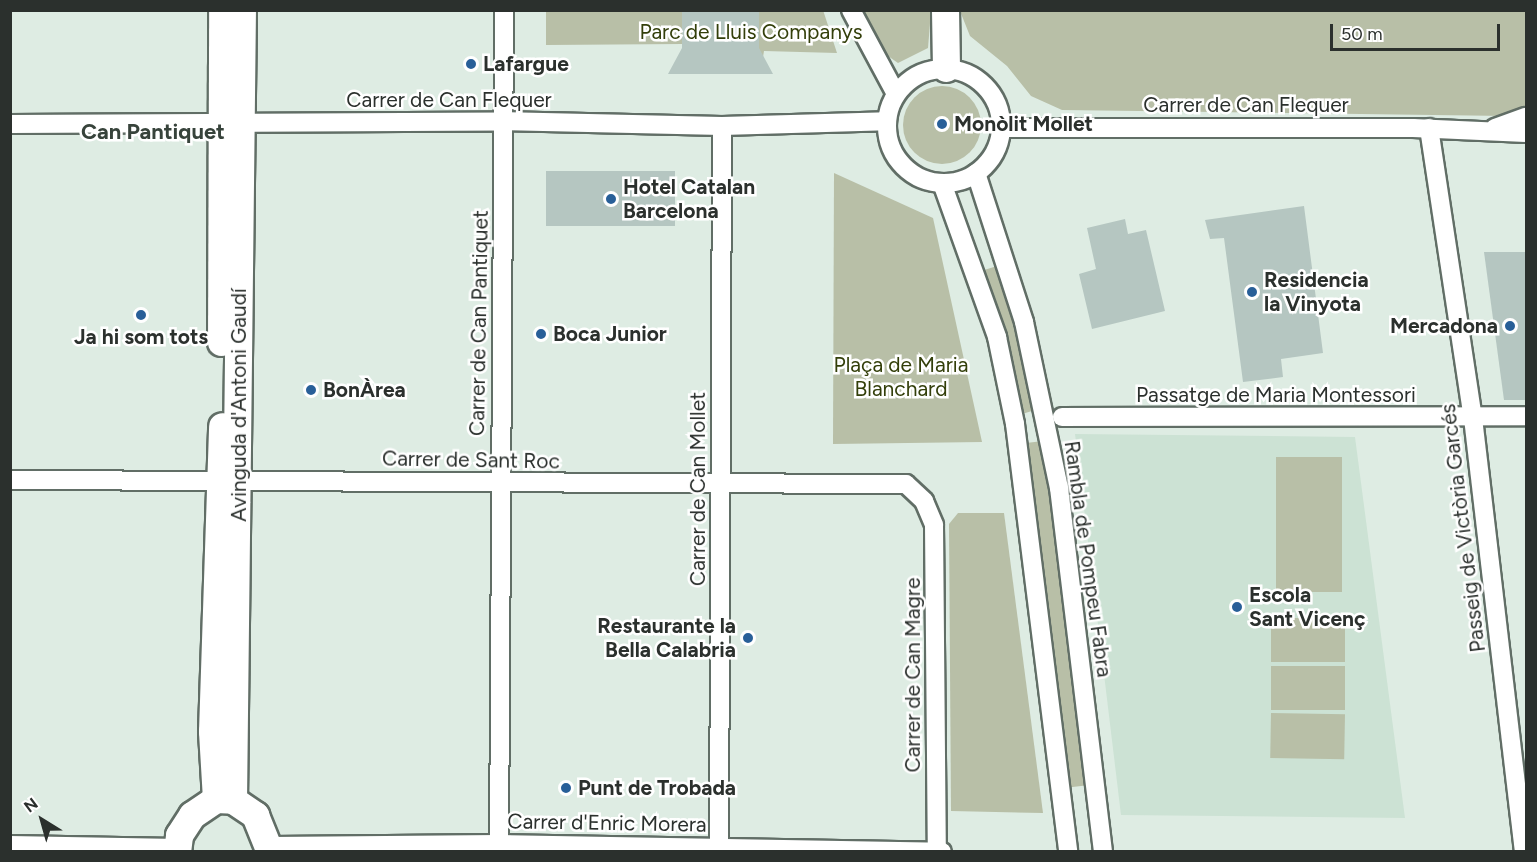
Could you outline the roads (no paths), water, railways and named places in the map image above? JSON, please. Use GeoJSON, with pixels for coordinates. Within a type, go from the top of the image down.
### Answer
{"type":"FeatureCollection","features":[{"type":"Feature","properties":{"kind":"street","name":"Avinguda d'Antoni Gaudí"},"geometry":{"type":"LineString","coordinates":[[222,10],[231,123],[230,482],[225,800]]}},
{"type":"Feature","properties":{"kind":"street","name":"Avinguda d'Antoni Gaudí"},"geometry":{"type":"LineString","coordinates":[[231,123],[242,10]]}},
{"type":"Feature","properties":{"kind":"street","name":"Carrer de Can Pantiquet"},"geometry":{"type":"LineString","coordinates":[[499,848],[504,10]]}},
{"type":"Feature","properties":{"kind":"street"},"geometry":{"type":"LineString","coordinates":[[851,10],[896,94]]}},
{"type":"Feature","properties":{"kind":"street"},"geometry":{"type":"LineString","coordinates":[[945,10],[946,68]]}},
{"type":"Feature","properties":{"kind":"street"},"geometry":{"type":"LineString","coordinates":[[946,68],[981,82],[999,111],[1001,128],[993,153],[976,173],[942,183],[919,177],[901,164],[889,144],[886,121],[896,94],[910,79],[946,68]]}},
{"type":"Feature","properties":{"kind":"street","name":"Carrer de Can Flequer"},"geometry":{"type":"LineString","coordinates":[[1490,129],[1527,117]]}},
{"type":"Feature","properties":{"kind":"street","name":"Carrer de Can Flequer"},"geometry":{"type":"LineString","coordinates":[[10,124],[503,121],[722,126],[886,121]]}},
{"type":"Feature","properties":{"kind":"street","name":"Carrer de Can Mollet"},"geometry":{"type":"LineString","coordinates":[[719,849],[722,126]]}},
{"type":"Feature","properties":{"kind":"street","name":"Carrer de Can Flequer"},"geometry":{"type":"LineString","coordinates":[[1001,128],[1429,128],[1490,129],[1527,134]]}},
{"type":"Feature","properties":{"kind":"street","name":"Passeig de Victòria Garcés"},"geometry":{"type":"LineString","coordinates":[[1429,128],[1473,418],[1524,852]]}},
{"type":"Feature","properties":{"kind":"street","name":"Rambla de Pompeu Fabra"},"geometry":{"type":"LineString","coordinates":[[976,173],[1024,322],[1059,488],[1103,852]]}},
{"type":"Feature","properties":{"kind":"street"},"geometry":{"type":"LineString","coordinates":[[942,183],[998,337],[1015,424],[1068,852]]}},
{"type":"Feature","properties":{"kind":"street","name":"Passatge de Maria Montessori"},"geometry":{"type":"LineString","coordinates":[[1062,417],[1473,418],[1527,416]]}},
{"type":"Feature","properties":{"kind":"street","name":"Carrer de Sant Roc"},"geometry":{"type":"LineString","coordinates":[[10,480],[720,485],[906,483],[924,501]]}},
{"type":"Feature","properties":{"kind":"street","name":"Carrer de Can Magre"},"geometry":{"type":"LineString","coordinates":[[924,501],[934,525],[937,851]]}},
{"type":"Feature","properties":{"kind":"street"},"geometry":{"type":"LineString","coordinates":[[10,845],[178,850],[179,835],[192,815],[225,800],[262,822],[271,849]]}},
{"type":"Feature","properties":{"kind":"street","name":"Carrer d'Enric Morera"},"geometry":{"type":"LineString","coordinates":[[271,849],[499,848],[942,852]]}},
{"type":"Feature","properties":{"kind":"place","name":"Lafargue"},"geometry":{"type":"Point","coordinates":[471,64]}},
{"type":"Feature","properties":{"kind":"place","name":"Monòlit Mollet"},"geometry":{"type":"Point","coordinates":[942,124]}},
{"type":"Feature","properties":{"kind":"place","name":"Hotel Catalan Barcelona"},"geometry":{"type":"Point","coordinates":[611,199]}},
{"type":"Feature","properties":{"kind":"place","name":"Residencia la Vinyota"},"geometry":{"type":"Point","coordinates":[1252,292]}},
{"type":"Feature","properties":{"kind":"place","name":"Ja hi som tots"},"geometry":{"type":"Point","coordinates":[141,315]}},
{"type":"Feature","properties":{"kind":"place","name":"Mercadona"},"geometry":{"type":"Point","coordinates":[1510,326]}},
{"type":"Feature","properties":{"kind":"place","name":"Boca Junior"},"geometry":{"type":"Point","coordinates":[541,334]}},
{"type":"Feature","properties":{"kind":"place","name":"BonÀrea"},"geometry":{"type":"Point","coordinates":[311,390]}},
{"type":"Feature","properties":{"kind":"place","name":"Escola Sant Vicenç"},"geometry":{"type":"Point","coordinates":[1237,607]}},
{"type":"Feature","properties":{"kind":"place","name":"Restaurante la Bella Calabria"},"geometry":{"type":"Point","coordinates":[748,638]}},
{"type":"Feature","properties":{"kind":"place","name":"Punt de Trobada"},"geometry":{"type":"Point","coordinates":[566,788]}},
{"type":"Feature","properties":{"kind":"district","name":"Can Pantiquet"},"geometry":{"type":"Point","coordinates":[153,132]}},
{"type":"Feature","properties":{"kind":"park label","name":"Parc de Lluis Companys"},"geometry":{"type":"Point","coordinates":[751,32]}},
{"type":"Feature","properties":{"kind":"park label","name":"Plaça de Maria Blanchard"},"geometry":{"type":"Point","coordinates":[901,377]}}]}
